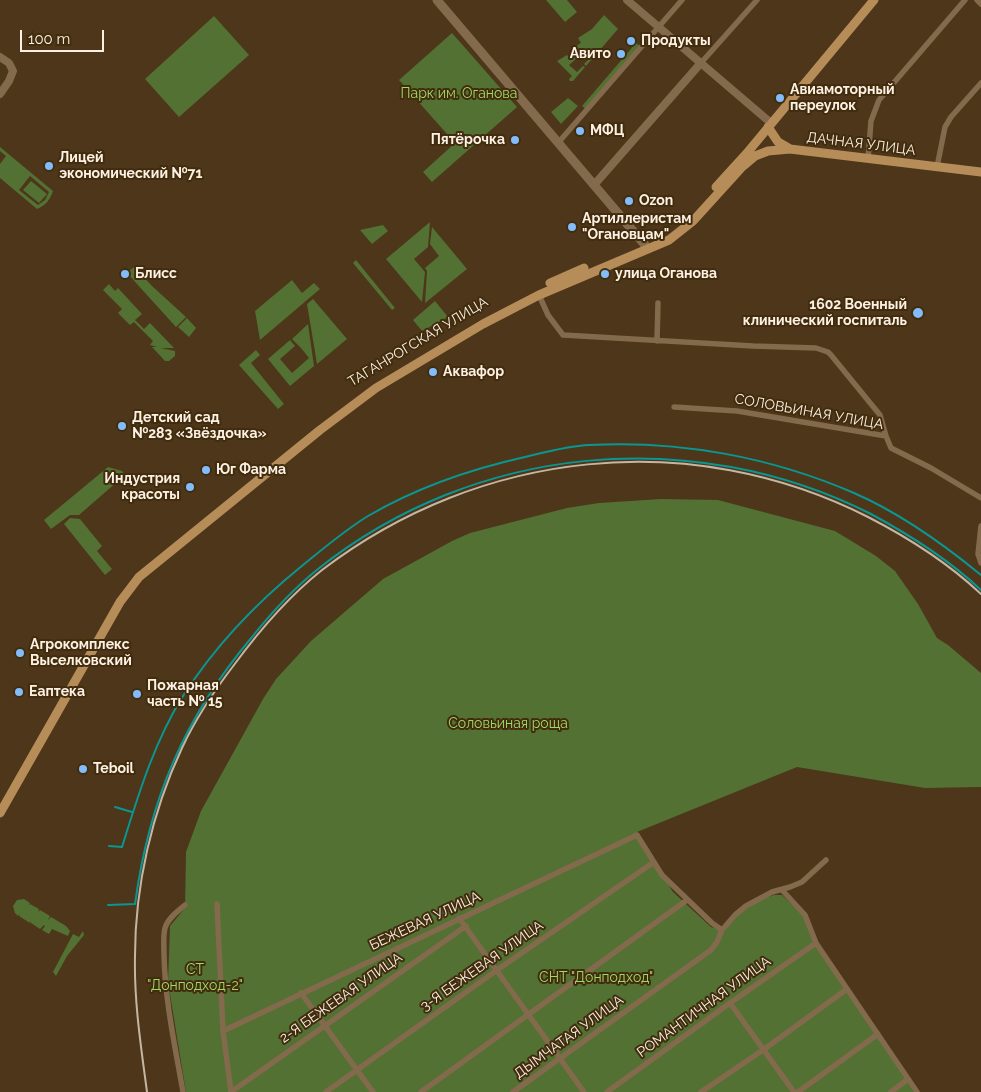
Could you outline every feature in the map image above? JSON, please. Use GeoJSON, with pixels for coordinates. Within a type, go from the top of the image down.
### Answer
{"type":"FeatureCollection","features":[{"type":"Feature","properties":{"kind":"main road"},"geometry":{"type":"LineString","coordinates":[[437,0],[646,247]]}},
{"type":"Feature","properties":{"kind":"main road","name":"ТАГАНРОГСКАЯ УЛИЦА"},"geometry":{"type":"LineString","coordinates":[[646,247],[666,235],[689,216],[770,125],[874,0]]}},
{"type":"Feature","properties":{"kind":"main road"},"geometry":{"type":"LineString","coordinates":[[770,125],[778,142],[790,149]]}},
{"type":"Feature","properties":{"kind":"main road","name":"ДАЧНАЯ УЛИЦА"},"geometry":{"type":"LineString","coordinates":[[742,167],[755,156],[768,151],[790,149],[868,160],[981,172]]}},
{"type":"Feature","properties":{"kind":"main road","name":"ТАГАНРОГСКАЯ УЛИЦА"},"geometry":{"type":"LineString","coordinates":[[0,801],[127,582],[162,551],[304,440],[376,388],[537,292],[646,247],[669,240],[687,226],[742,167]]}},
{"type":"Feature","properties":{"kind":"main road","name":"ТАГАНРОГСКАЯ УЛИЦА"},"geometry":{"type":"LineString","coordinates":[[0,813],[102,633],[131,586],[304,440]]}},
{"type":"Feature","properties":{"kind":"street"},"geometry":{"type":"LineString","coordinates":[[627,0],[770,125]]}},
{"type":"Feature","properties":{"kind":"street"},"geometry":{"type":"LineString","coordinates":[[558,143],[682,0]]}},
{"type":"Feature","properties":{"kind":"street"},"geometry":{"type":"LineString","coordinates":[[594,185],[756,0]]}},
{"type":"Feature","properties":{"kind":"street"},"geometry":{"type":"LineString","coordinates":[[868,160],[871,121],[879,100],[965,0]]}},
{"type":"Feature","properties":{"kind":"street"},"geometry":{"type":"LineString","coordinates":[[977,0],[981,4]]}},
{"type":"Feature","properties":{"kind":"street"},"geometry":{"type":"LineString","coordinates":[[0,56],[9,63],[13,71],[10,80],[0,94]]}},
{"type":"Feature","properties":{"kind":"street"},"geometry":{"type":"LineString","coordinates":[[937,167],[945,127],[950,117],[981,83]]}},
{"type":"Feature","properties":{"kind":"street"},"geometry":{"type":"LineString","coordinates":[[537,292],[548,315],[563,335],[816,348],[825,351],[832,356],[880,415],[886,436]]}},
{"type":"Feature","properties":{"kind":"street"},"geometry":{"type":"LineString","coordinates":[[657,341],[658,302]]}},
{"type":"Feature","properties":{"kind":"street","name":"СОЛОВЬИНАЯ УЛИЦА"},"geometry":{"type":"LineString","coordinates":[[674,407],[737,411],[886,436],[891,448],[931,468],[981,498]]}},
{"type":"Feature","properties":{"kind":"street"},"geometry":{"type":"LineString","coordinates":[[981,526],[978,554],[981,563]]}},
{"type":"Feature","properties":{"kind":"street","name":"БЕЖЕВАЯ УЛИЦА"},"geometry":{"type":"LineString","coordinates":[[224,1031],[301,992],[637,835],[654,862]]}},
{"type":"Feature","properties":{"kind":"street","name":"ДЫМЧАТАЯ УЛИЦА"},"geometry":{"type":"LineString","coordinates":[[513,1092],[711,950],[718,942],[722,930],[746,906],[772,892],[802,882],[826,860]]}},
{"type":"Feature","properties":{"kind":"street"},"geometry":{"type":"LineString","coordinates":[[654,862],[662,875],[712,923],[722,930]]}},
{"type":"Feature","properties":{"kind":"street","name":"3-Я БЕЖЕВАЯ УЛИЦА"},"geometry":{"type":"LineString","coordinates":[[326,1092],[497,970],[654,862]]}},
{"type":"Feature","properties":{"kind":"street"},"geometry":{"type":"LineString","coordinates":[[782,890],[805,915],[816,943],[917,1092]]}},
{"type":"Feature","properties":{"kind":"street"},"geometry":{"type":"LineString","coordinates":[[421,1092],[687,900]]}},
{"type":"Feature","properties":{"kind":"street"},"geometry":{"type":"LineString","coordinates":[[217,904],[224,1031],[231,1092]]}},
{"type":"Feature","properties":{"kind":"street"},"geometry":{"type":"LineString","coordinates":[[183,1092],[164,983],[164,947],[165,927],[170,918],[185,905]]}},
{"type":"Feature","properties":{"kind":"street"},"geometry":{"type":"LineString","coordinates":[[459,918],[584,1092]]}},
{"type":"Feature","properties":{"kind":"street","name":"2-Я БЕЖЕВАЯ УЛИЦА"},"geometry":{"type":"LineString","coordinates":[[231,1092],[466,926]]}},
{"type":"Feature","properties":{"kind":"street","name":"РОМАНТИЧНАЯ УЛИЦА"},"geometry":{"type":"LineString","coordinates":[[607,1092],[816,943]]}},
{"type":"Feature","properties":{"kind":"street"},"geometry":{"type":"LineString","coordinates":[[701,1092],[847,989]]}},
{"type":"Feature","properties":{"kind":"street"},"geometry":{"type":"LineString","coordinates":[[301,992],[373,1092]]}},
{"type":"Feature","properties":{"kind":"street"},"geometry":{"type":"LineString","coordinates":[[730,1003],[796,1092],[878,1034]]}},
{"type":"Feature","properties":{"kind":"street"},"geometry":{"type":"LineString","coordinates":[[890,1092],[908,1079]]}},
{"type":"Feature","properties":{"kind":"green space"},"geometry":{"type":"Polygon","coordinates":[[[546,0],[567,0],[577,12],[565,22],[546,0]]]}},
{"type":"Feature","properties":{"kind":"green space"},"geometry":{"type":"Polygon","coordinates":[[[604,15],[618,29],[586,66],[584,64],[589,59],[583,53],[569,65],[577,72],[583,66],[585,67],[573,81],[570,81],[569,79],[572,76],[557,61],[567,55],[569,57],[578,49],[576,46],[581,43],[578,38],[592,29],[604,15]]]}},
{"type":"Feature","properties":{"kind":"green space"},"geometry":{"type":"Polygon","coordinates":[[[214,16],[249,55],[179,117],[145,79],[214,16]]]}},
{"type":"Feature","properties":{"kind":"green space","name":"Парк им. Оганова"},"geometry":{"type":"Polygon","coordinates":[[[452,33],[517,107],[432,182],[423,172],[455,143],[399,80],[452,33]]]}},
{"type":"Feature","properties":{"kind":"green space"},"geometry":{"type":"Polygon","coordinates":[[[636,43],[640,46],[586,109],[582,106],[636,43]]]}},
{"type":"Feature","properties":{"kind":"green space"},"geometry":{"type":"Polygon","coordinates":[[[568,98],[578,106],[561,124],[551,112],[568,98]]]}},
{"type":"Feature","properties":{"kind":"green space"},"geometry":{"type":"Polygon","coordinates":[[[0,147],[53,191],[45,204],[37,209],[0,178],[0,164],[6,156],[0,151],[0,147]],[[30,176],[19,190],[38,205],[45,200],[49,192],[30,176]]]}},
{"type":"Feature","properties":{"kind":"green space"},"geometry":{"type":"Polygon","coordinates":[[[31,181],[47,194],[39,203],[23,190],[31,181]]]}},
{"type":"Feature","properties":{"kind":"green space"},"geometry":{"type":"Polygon","coordinates":[[[430,222],[428,247],[414,259],[425,272],[422,302],[386,259],[430,222]]]}},
{"type":"Feature","properties":{"kind":"green space"},"geometry":{"type":"Polygon","coordinates":[[[383,225],[388,231],[372,244],[360,230],[383,225]]]}},
{"type":"Feature","properties":{"kind":"green space"},"geometry":{"type":"Polygon","coordinates":[[[432,227],[467,269],[425,303],[427,271],[425,268],[439,256],[430,244],[432,227]]]}},
{"type":"Feature","properties":{"kind":"green space"},"geometry":{"type":"Polygon","coordinates":[[[356,260],[395,308],[392,310],[353,263],[356,260]]]}},
{"type":"Feature","properties":{"kind":"green space"},"geometry":{"type":"Polygon","coordinates":[[[134,267],[186,317],[176,327],[127,273],[134,267]]]}},
{"type":"Feature","properties":{"kind":"green space"},"geometry":{"type":"Polygon","coordinates":[[[292,280],[302,293],[314,283],[320,289],[260,340],[255,311],[292,280]]]}},
{"type":"Feature","properties":{"kind":"green space"},"geometry":{"type":"Polygon","coordinates":[[[109,284],[115,291],[118,288],[142,314],[135,320],[144,329],[150,323],[174,348],[161,348],[175,351],[175,356],[169,361],[165,361],[152,347],[157,347],[150,345],[153,341],[134,322],[130,325],[118,313],[122,309],[103,290],[109,284]]]}},
{"type":"Feature","properties":{"kind":"green space"},"geometry":{"type":"Polygon","coordinates":[[[313,299],[347,339],[317,364],[307,304],[313,299]]]}},
{"type":"Feature","properties":{"kind":"green space"},"geometry":{"type":"Polygon","coordinates":[[[435,301],[448,317],[422,331],[413,320],[435,301]]]}},
{"type":"Feature","properties":{"kind":"green space"},"geometry":{"type":"Polygon","coordinates":[[[187,318],[196,328],[189,337],[178,327],[187,318]]]}},
{"type":"Feature","properties":{"kind":"green space"},"geometry":{"type":"Polygon","coordinates":[[[308,324],[314,366],[290,386],[268,359],[290,340],[295,346],[280,359],[292,373],[309,358],[292,339],[308,324]]]}},
{"type":"Feature","properties":{"kind":"green space"},"geometry":{"type":"Polygon","coordinates":[[[256,350],[260,355],[251,363],[284,404],[278,409],[239,365],[256,350]]]}},
{"type":"Feature","properties":{"kind":"green space"},"geometry":{"type":"Polygon","coordinates":[[[108,467],[122,471],[125,475],[79,515],[70,515],[51,529],[44,520],[108,467]]]}},
{"type":"Feature","properties":{"kind":"green space"},"geometry":{"type":"Polygon","coordinates":[[[661,499],[718,500],[835,531],[876,556],[895,571],[918,604],[937,638],[981,673],[981,787],[925,788],[797,767],[637,832],[673,892],[711,927],[724,931],[736,916],[760,900],[774,895],[782,895],[802,914],[829,965],[914,1092],[186,1092],[168,982],[170,926],[185,908],[186,852],[201,811],[276,679],[311,641],[383,579],[452,541],[470,533],[567,508],[599,503],[661,499]]]}},
{"type":"Feature","properties":{"kind":"green space"},"geometry":{"type":"Polygon","coordinates":[[[70,518],[80,519],[102,546],[97,551],[112,569],[105,575],[64,524],[70,518]]]}},
{"type":"Feature","properties":{"kind":"green space"},"geometry":{"type":"Polygon","coordinates":[[[24,899],[30,903],[28,906],[30,904],[39,909],[38,912],[40,910],[50,916],[48,920],[51,917],[66,926],[70,931],[68,936],[52,929],[49,934],[42,930],[44,925],[40,929],[31,921],[30,923],[19,916],[20,914],[18,916],[13,906],[17,900],[24,899]]]}},
{"type":"Feature","properties":{"kind":"green space"},"geometry":{"type":"Polygon","coordinates":[[[83,931],[84,935],[67,956],[56,976],[53,972],[73,934],[79,937],[83,931]]]}},
{"type":"Feature","properties":{"kind":"waterway"},"geometry":{"type":"LineString","coordinates":[[109,846],[122,847],[134,808],[163,732],[195,678],[237,626],[286,579],[359,521],[386,506],[444,480],[505,462],[565,448],[623,444],[691,448],[757,461],[790,470],[854,493],[888,510],[920,530],[981,575]]}},
{"type":"Feature","properties":{"kind":"waterway"},"geometry":{"type":"LineString","coordinates":[[108,905],[135,904],[141,866],[150,830],[160,795],[173,762],[207,698],[228,667],[260,628],[291,593],[318,569],[379,527],[445,495],[515,473],[586,461],[659,459],[731,467],[802,485],[871,514],[928,548],[981,590]]}},
{"type":"Feature","properties":{"kind":"waterway"},"geometry":{"type":"LineString","coordinates":[[115,807],[132,812]]}},
{"type":"Feature","properties":{"kind":"railway"},"geometry":{"type":"LineString","coordinates":[[147,1092],[140,1041],[135,973],[138,903],[147,850],[171,772],[187,737],[206,705],[264,627],[297,591],[322,570],[384,529],[449,498],[518,476],[588,464],[659,462],[730,470],[800,488],[868,517],[898,534],[942,562],[981,594]]}},
{"type":"Feature","properties":{"kind":"place","name":"Продукты"},"geometry":{"type":"Point","coordinates":[631,41]}},
{"type":"Feature","properties":{"kind":"place","name":"Авито"},"geometry":{"type":"Point","coordinates":[621,54]}},
{"type":"Feature","properties":{"kind":"place","name":"Авиамоторный переулок"},"geometry":{"type":"Point","coordinates":[780,98]}},
{"type":"Feature","properties":{"kind":"place","name":"МФЦ"},"geometry":{"type":"Point","coordinates":[580,131]}},
{"type":"Feature","properties":{"kind":"place","name":"Пятёрочка"},"geometry":{"type":"Point","coordinates":[515,140]}},
{"type":"Feature","properties":{"kind":"place","name":"Лицей экономический №71"},"geometry":{"type":"Point","coordinates":[49,166]}},
{"type":"Feature","properties":{"kind":"place","name":"Ozon"},"geometry":{"type":"Point","coordinates":[629,201]}},
{"type":"Feature","properties":{"kind":"place","name":"Артиллеристам \"Огановцам\""},"geometry":{"type":"Point","coordinates":[572,227]}},
{"type":"Feature","properties":{"kind":"place","name":"Блисс"},"geometry":{"type":"Point","coordinates":[125,274]}},
{"type":"Feature","properties":{"kind":"place","name":"улица Оганова"},"geometry":{"type":"Point","coordinates":[605,274]}},
{"type":"Feature","properties":{"kind":"place","name":"1602 Военный клинический госпиталь"},"geometry":{"type":"Point","coordinates":[918,313]}},
{"type":"Feature","properties":{"kind":"place","name":"Аквафор"},"geometry":{"type":"Point","coordinates":[433,372]}},
{"type":"Feature","properties":{"kind":"place","name":"Детский сад №283 «Звёздочка»"},"geometry":{"type":"Point","coordinates":[122,426]}},
{"type":"Feature","properties":{"kind":"place","name":"Юг Фарма"},"geometry":{"type":"Point","coordinates":[206,470]}},
{"type":"Feature","properties":{"kind":"place","name":"Индустрия красоты"},"geometry":{"type":"Point","coordinates":[190,487]}},
{"type":"Feature","properties":{"kind":"place","name":"Агрокомплекс Выселковский"},"geometry":{"type":"Point","coordinates":[20,653]}},
{"type":"Feature","properties":{"kind":"place","name":"Еаптека"},"geometry":{"type":"Point","coordinates":[19,692]}},
{"type":"Feature","properties":{"kind":"place","name":"Пожарная часть № 15"},"geometry":{"type":"Point","coordinates":[137,694]}},
{"type":"Feature","properties":{"kind":"place","name":"Teboil"},"geometry":{"type":"Point","coordinates":[83,769]}},
{"type":"Feature","properties":{"kind":"park label","name":"Соловьиная роща"},"geometry":{"type":"Point","coordinates":[508,724]}},
{"type":"Feature","properties":{"kind":"park label","name":"СТ \"Донподход-2\""},"geometry":{"type":"Point","coordinates":[195,978]}},
{"type":"Feature","properties":{"kind":"park label","name":"СНТ \"Донподход\""},"geometry":{"type":"Point","coordinates":[596,978]}}]}
